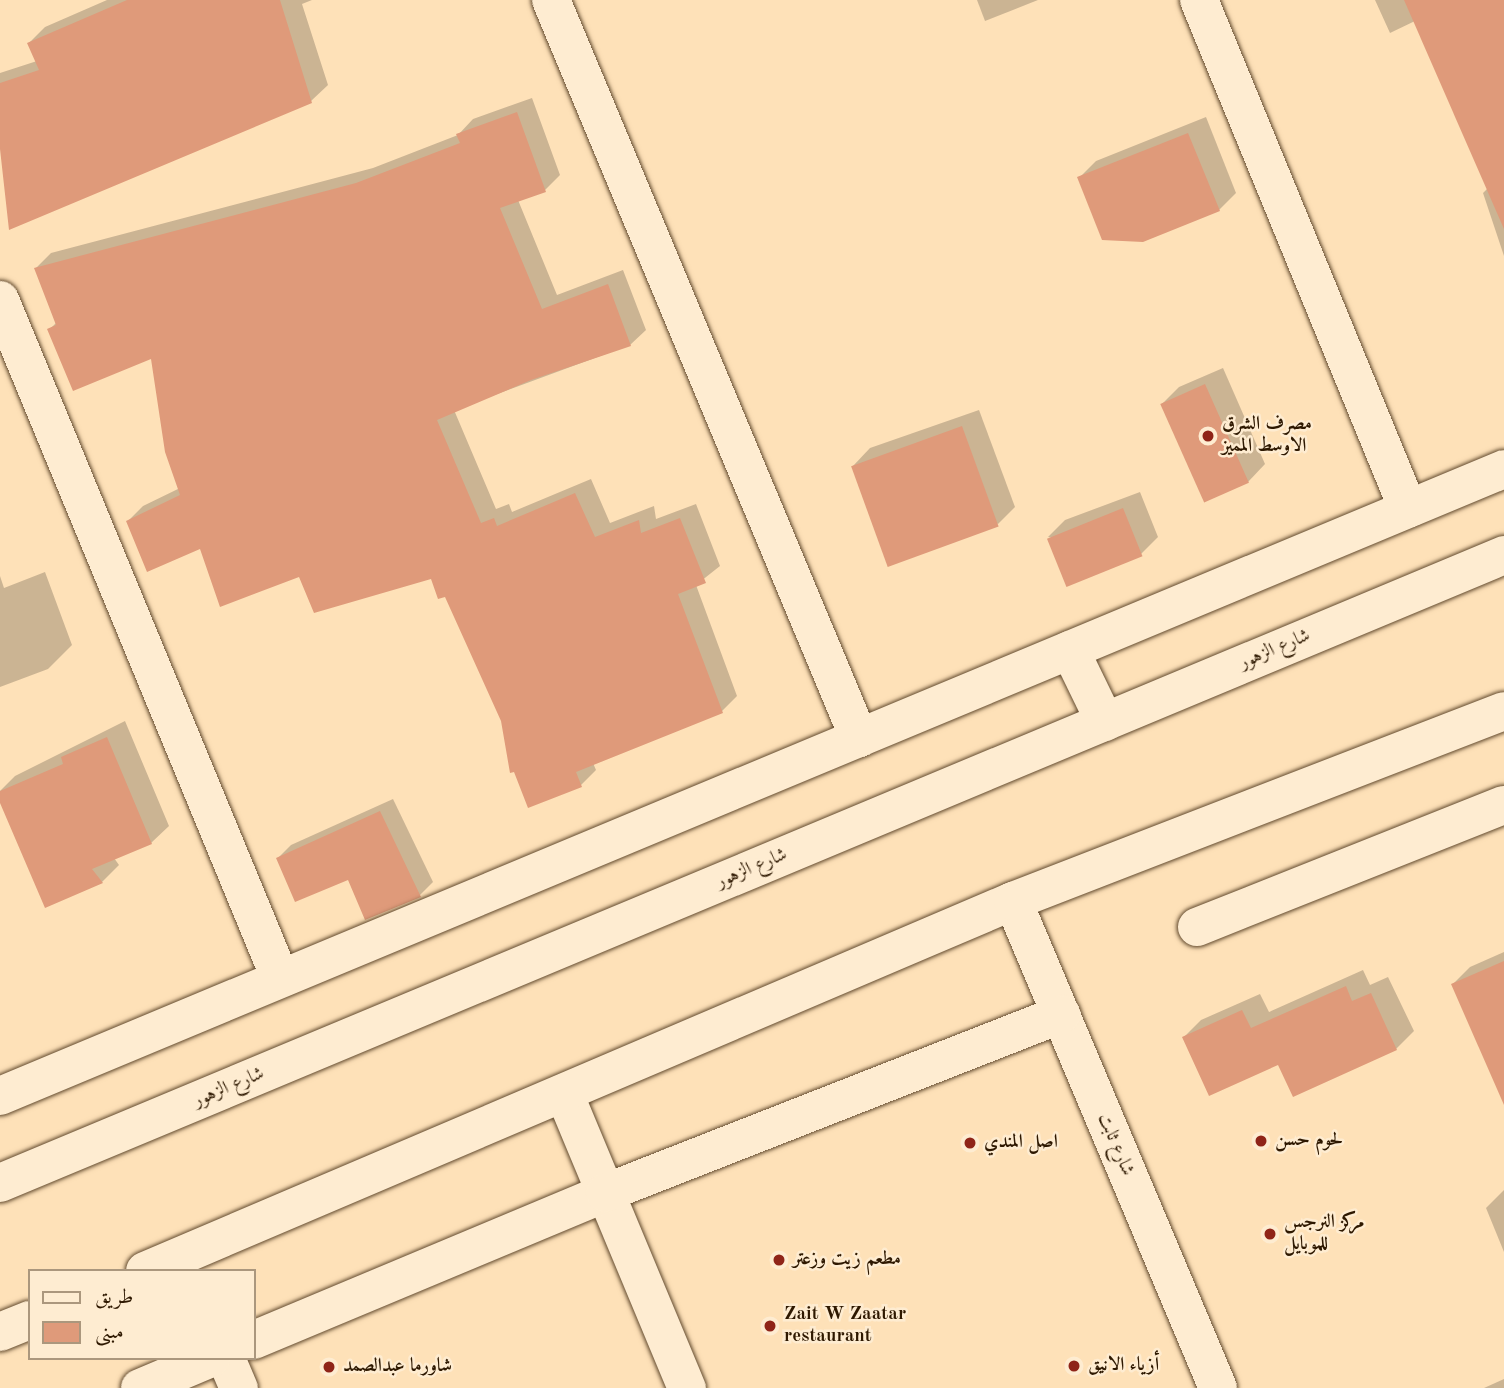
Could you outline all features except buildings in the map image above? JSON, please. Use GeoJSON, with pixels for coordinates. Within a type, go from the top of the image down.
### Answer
{"type":"FeatureCollection","features":[{"type":"Feature","properties":{"kind":"street"},"geometry":{"type":"LineString","coordinates":[[551,0],[859,738]]}},
{"type":"Feature","properties":{"kind":"street"},"geometry":{"type":"LineString","coordinates":[[1199,0],[1408,509]]}},
{"type":"Feature","properties":{"kind":"street"},"geometry":{"type":"LineString","coordinates":[[0,300],[280,978]]}},
{"type":"Feature","properties":{"kind":"street"},"geometry":{"type":"LineString","coordinates":[[0,1096],[1504,469]]}},
{"type":"Feature","properties":{"kind":"street","name":"شارع الزهور"},"geometry":{"type":"LineString","coordinates":[[3,1174],[1105,722],[1504,555]]}},
{"type":"Feature","properties":{"kind":"street"},"geometry":{"type":"LineString","coordinates":[[1069,650],[1105,722]]}},
{"type":"Feature","properties":{"kind":"street"},"geometry":{"type":"LineString","coordinates":[[150,1269],[1013,901],[1504,710]]}},
{"type":"Feature","properties":{"kind":"street"},"geometry":{"type":"LineString","coordinates":[[1197,926],[1504,805]]}},
{"type":"Feature","properties":{"kind":"street","name":"شارع ثابت"},"geometry":{"type":"LineString","coordinates":[[1013,901],[1218,1388]]}},
{"type":"Feature","properties":{"kind":"street"},"geometry":{"type":"LineString","coordinates":[[256,1339],[605,1193],[1061,1014]]}},
{"type":"Feature","properties":{"kind":"street"},"geometry":{"type":"LineString","coordinates":[[564,1093],[687,1388]]}},
{"type":"Feature","properties":{"kind":"street"},"geometry":{"type":"LineString","coordinates":[[0,1332],[28,1321]]}},
{"type":"Feature","properties":{"kind":"street"},"geometry":{"type":"LineString","coordinates":[[140,1388],[206,1360]]}},
{"type":"Feature","properties":{"kind":"street"},"geometry":{"type":"LineString","coordinates":[[227,1360],[239,1388]]}},
{"type":"Feature","properties":{"kind":"place","name":"مصرف الشرق الاوسط المميز"},"geometry":{"type":"Point","coordinates":[1208,436]}},
{"type":"Feature","properties":{"kind":"place","name":"لحوم حسن"},"geometry":{"type":"Point","coordinates":[1261,1141]}},
{"type":"Feature","properties":{"kind":"place","name":"اصل المندي"},"geometry":{"type":"Point","coordinates":[970,1143]}},
{"type":"Feature","properties":{"kind":"place","name":"مركز النرجس للموبايل"},"geometry":{"type":"Point","coordinates":[1270,1234]}},
{"type":"Feature","properties":{"kind":"place","name":"مطعم زيت وزعتر"},"geometry":{"type":"Point","coordinates":[779,1260]}},
{"type":"Feature","properties":{"kind":"place","name":"Zait W Zaatar restaurant"},"geometry":{"type":"Point","coordinates":[770,1326]}},
{"type":"Feature","properties":{"kind":"place","name":"أزياء الانيق"},"geometry":{"type":"Point","coordinates":[1074,1366]}},
{"type":"Feature","properties":{"kind":"place","name":"شاورما عبدالصمد"},"geometry":{"type":"Point","coordinates":[329,1367]}}]}
